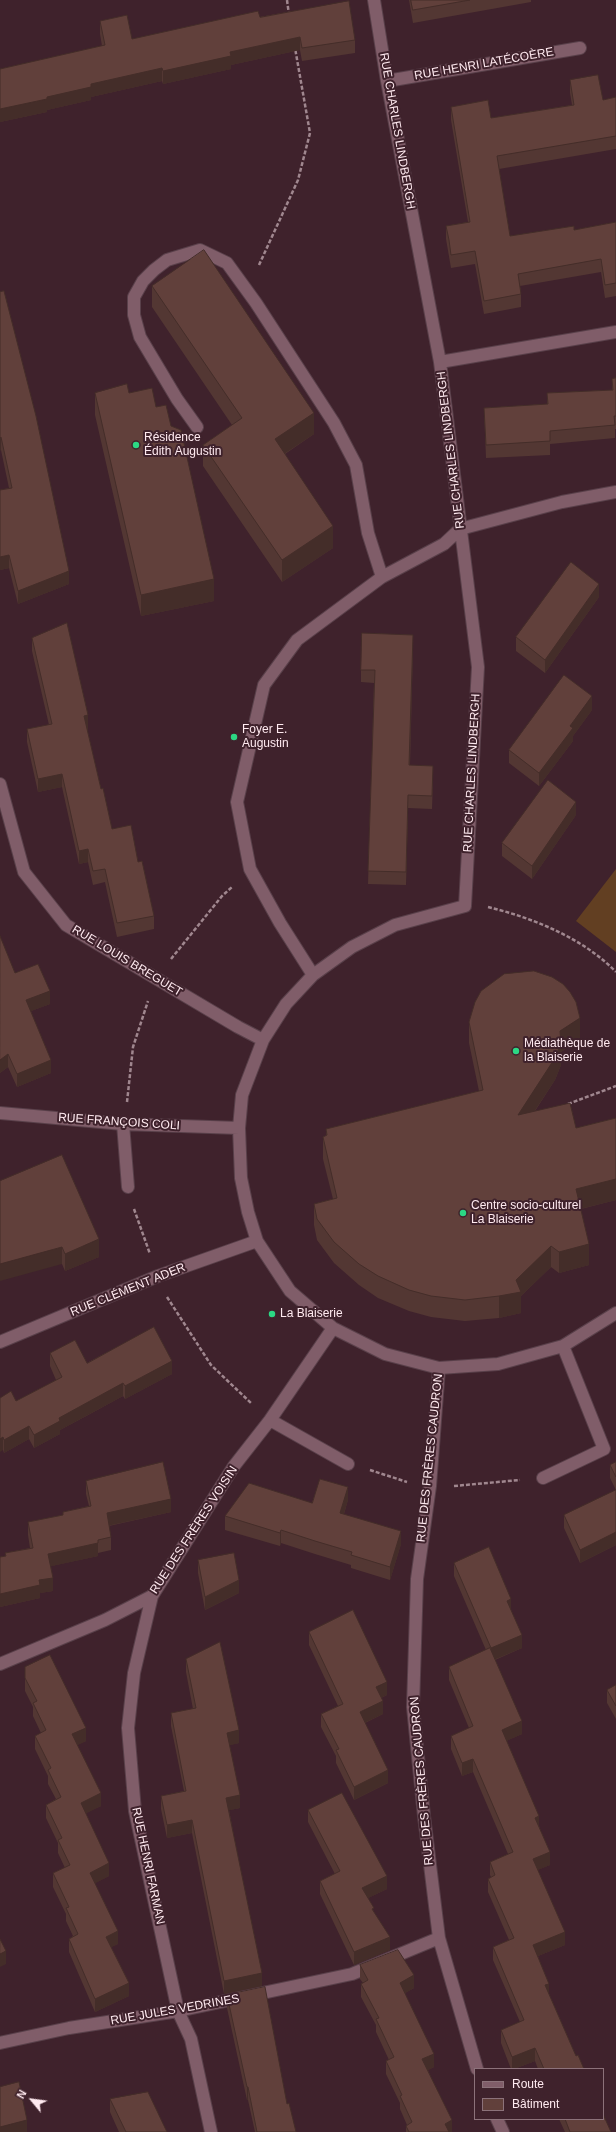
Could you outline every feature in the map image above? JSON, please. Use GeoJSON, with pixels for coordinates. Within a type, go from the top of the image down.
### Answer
{"type":"FeatureCollection","features":[{"type":"Feature","properties":{"kind":"street","name":"RUE CHARLES LINDBERGH"},"geometry":{"type":"LineString","coordinates":[[374,0],[387,81],[440,362],[478,668],[465,906]]}},
{"type":"Feature","properties":{"kind":"street","name":"RUE HENRI LATÉCOÈRE"},"geometry":{"type":"LineString","coordinates":[[387,81],[580,48]]}},
{"type":"Feature","properties":{"kind":"street"},"geometry":{"type":"LineString","coordinates":[[196,426],[177,399],[140,336],[134,315],[134,297],[143,281],[167,260],[200,250],[227,263],[245,287],[334,422],[356,466],[368,533],[382,577]]}},
{"type":"Feature","properties":{"kind":"street"},"geometry":{"type":"LineString","coordinates":[[440,362],[616,332]]}},
{"type":"Feature","properties":{"kind":"street"},"geometry":{"type":"LineString","coordinates":[[313,975],[280,923],[250,869],[237,802],[264,685],[297,640],[382,577],[444,544],[460,529],[562,502],[616,492]]}},
{"type":"Feature","properties":{"kind":"street","name":"RUE LOUIS BREGUET"},"geometry":{"type":"LineString","coordinates":[[0,784],[24,872],[66,925],[238,1027],[263,1040]]}},
{"type":"Feature","properties":{"kind":"street"},"geometry":{"type":"LineString","coordinates":[[465,906],[395,925],[352,947],[313,975],[286,1004],[263,1040],[242,1095],[239,1128],[241,1178],[257,1241],[290,1291],[333,1328],[385,1354],[439,1368],[498,1364],[563,1346],[616,1313]]}},
{"type":"Feature","properties":{"kind":"street","name":"RUE FRANÇOIS COLI"},"geometry":{"type":"LineString","coordinates":[[0,1113],[123,1124],[239,1128]]}},
{"type":"Feature","properties":{"kind":"street"},"geometry":{"type":"LineString","coordinates":[[123,1124],[128,1187]]}},
{"type":"Feature","properties":{"kind":"street","name":"RUE CLÉMENT ADER"},"geometry":{"type":"LineString","coordinates":[[0,1342],[158,1276],[257,1241]]}},
{"type":"Feature","properties":{"kind":"street","name":"RUE DES FRÈRES VOISIN"},"geometry":{"type":"LineString","coordinates":[[0,1664],[105,1620],[152,1596],[234,1466],[270,1420],[333,1328]]}},
{"type":"Feature","properties":{"kind":"street"},"geometry":{"type":"LineString","coordinates":[[543,1478],[604,1449],[563,1346]]}},
{"type":"Feature","properties":{"kind":"street","name":"RUE DES FRÈRES CAUDRON"},"geometry":{"type":"LineString","coordinates":[[439,1368],[430,1486],[417,1579],[413,1707],[424,1816],[439,1938],[477,2068]]}},
{"type":"Feature","properties":{"kind":"street"},"geometry":{"type":"LineString","coordinates":[[270,1420],[348,1464]]}},
{"type":"Feature","properties":{"kind":"street","name":"RUE HENRI FARMAN"},"geometry":{"type":"LineString","coordinates":[[152,1596],[134,1673],[128,1728],[135,1811],[178,2011],[191,2039],[211,2132]]}},
{"type":"Feature","properties":{"kind":"street","name":"RUE JULES VEDRINES"},"geometry":{"type":"LineString","coordinates":[[0,2043],[69,2028],[178,2011],[352,1974],[439,1938]]}},
{"type":"Feature","properties":{"kind":"street"},"geometry":{"type":"LineString","coordinates":[[497,2120],[503,2132]]}},
{"type":"Feature","properties":{"kind":"path"},"geometry":{"type":"LineString","coordinates":[[287,0],[291,23]]}},
{"type":"Feature","properties":{"kind":"path"},"geometry":{"type":"LineString","coordinates":[[245,287],[267,249],[298,180],[310,133],[294,46]]}},
{"type":"Feature","properties":{"kind":"path"},"geometry":{"type":"LineString","coordinates":[[465,906],[482,906],[519,916],[564,935],[604,960],[616,972]]}},
{"type":"Feature","properties":{"kind":"path"},"geometry":{"type":"LineString","coordinates":[[564,1106],[616,1086]]}},
{"type":"Feature","properties":{"kind":"path"},"geometry":{"type":"LineString","coordinates":[[128,1187],[129,1195],[164,1292],[211,1365],[270,1420]]}},
{"type":"Feature","properties":{"kind":"shaded area"},"geometry":{"type":"Polygon","coordinates":[[[616,869],[616,952],[576,921],[616,869]]]}},
{"type":"Feature","properties":{"kind":"building"},"geometry":{"type":"Polygon","coordinates":[[[411,0],[470,0],[413,10],[411,0]]]}},
{"type":"Feature","properties":{"kind":"building"},"geometry":{"type":"Polygon","coordinates":[[[349,1],[355,40],[302,48],[300,37],[230,52],[231,56],[163,71],[162,68],[91,84],[91,87],[47,97],[47,99],[0,109],[0,69],[105,45],[100,21],[127,15],[132,39],[258,11],[260,17],[349,1]]]}},
{"type":"Feature","properties":{"kind":"building"},"geometry":{"type":"Polygon","coordinates":[[[598,75],[603,100],[616,97],[616,136],[497,156],[510,236],[574,226],[574,230],[616,222],[616,283],[605,285],[601,259],[518,274],[521,294],[484,301],[475,251],[451,255],[446,226],[470,222],[451,107],[488,100],[491,118],[574,105],[570,80],[598,75]]]}},
{"type":"Feature","properties":{"kind":"building"},"geometry":{"type":"Polygon","coordinates":[[[204,250],[314,413],[275,439],[333,526],[282,560],[203,445],[242,418],[152,286],[204,250]]]}},
{"type":"Feature","properties":{"kind":"building"},"geometry":{"type":"Polygon","coordinates":[[[4,291],[36,416],[69,571],[18,591],[9,555],[0,557],[0,490],[12,488],[1,437],[0,438],[0,292],[4,291]]]}},
{"type":"Feature","properties":{"kind":"building"},"geometry":{"type":"Polygon","coordinates":[[[616,378],[615,425],[550,431],[550,441],[486,445],[484,408],[548,404],[547,393],[613,390],[612,379],[616,378]]]}},
{"type":"Feature","properties":{"kind":"building"},"geometry":{"type":"Polygon","coordinates":[[[127,384],[129,393],[152,388],[156,407],[166,405],[171,426],[181,430],[214,579],[141,595],[95,393],[127,384]]]}},
{"type":"Feature","properties":{"kind":"building"},"geometry":{"type":"Polygon","coordinates":[[[571,562],[599,584],[545,660],[516,637],[571,562]]]}},
{"type":"Feature","properties":{"kind":"building"},"geometry":{"type":"Polygon","coordinates":[[[67,623],[88,715],[84,716],[112,829],[131,825],[138,862],[142,861],[154,916],[117,923],[105,869],[93,871],[88,849],[79,851],[62,774],[38,779],[27,729],[52,724],[32,638],[67,623]]]}},
{"type":"Feature","properties":{"kind":"building"},"geometry":{"type":"Polygon","coordinates":[[[362,633],[413,635],[409,765],[433,766],[432,796],[408,795],[406,872],[368,871],[375,670],[361,670],[362,633]]]}},
{"type":"Feature","properties":{"kind":"building"},"geometry":{"type":"Polygon","coordinates":[[[564,675],[592,696],[570,726],[573,728],[539,773],[509,750],[564,675]]]}},
{"type":"Feature","properties":{"kind":"building"},"geometry":{"type":"Polygon","coordinates":[[[548,780],[576,802],[532,866],[502,843],[548,780]]]}},
{"type":"Feature","properties":{"kind":"building"},"geometry":{"type":"Polygon","coordinates":[[[0,936],[15,973],[38,964],[50,991],[26,1000],[51,1060],[17,1074],[8,1054],[0,1060],[0,936]]]}},
{"type":"Feature","properties":{"kind":"building","name":"Centre socio-culturel La Blaiserie"},"geometry":{"type":"Polygon","coordinates":[[[534,971],[552,977],[563,984],[576,1002],[580,1018],[560,1031],[561,1043],[555,1058],[518,1115],[570,1103],[576,1128],[616,1118],[616,1179],[576,1189],[589,1244],[559,1252],[551,1246],[516,1280],[521,1292],[465,1300],[431,1296],[409,1290],[378,1276],[359,1264],[334,1242],[317,1219],[314,1204],[337,1198],[323,1137],[327,1135],[326,1129],[483,1090],[469,1022],[475,1002],[481,991],[504,974],[534,971]]]}},
{"type":"Feature","properties":{"kind":"building"},"geometry":{"type":"Polygon","coordinates":[[[62,1155],[99,1239],[65,1254],[62,1247],[0,1264],[0,1181],[62,1155]]]}},
{"type":"Feature","properties":{"kind":"building"},"geometry":{"type":"Polygon","coordinates":[[[154,1327],[172,1361],[125,1386],[123,1383],[59,1418],[60,1421],[34,1435],[29,1426],[4,1440],[3,1437],[0,1439],[0,1398],[11,1391],[16,1401],[62,1377],[50,1353],[75,1340],[87,1363],[154,1327]]]}},
{"type":"Feature","properties":{"kind":"building"},"geometry":{"type":"Polygon","coordinates":[[[163,1462],[171,1499],[107,1513],[111,1537],[98,1540],[98,1543],[48,1554],[53,1578],[39,1580],[40,1585],[0,1594],[0,1557],[6,1556],[5,1553],[33,1548],[28,1522],[63,1515],[63,1512],[91,1506],[86,1481],[163,1462]]]}},
{"type":"Feature","properties":{"kind":"building"},"geometry":{"type":"Polygon","coordinates":[[[616,1462],[616,1477],[610,1465],[616,1462]]]}},
{"type":"Feature","properties":{"kind":"building"},"geometry":{"type":"Polygon","coordinates":[[[320,1479],[348,1487],[340,1513],[401,1531],[390,1567],[351,1555],[352,1552],[281,1530],[280,1533],[225,1516],[249,1483],[312,1503],[320,1479]]]}},
{"type":"Feature","properties":{"kind":"building"},"geometry":{"type":"Polygon","coordinates":[[[616,1490],[616,1532],[580,1550],[564,1515],[616,1490]]]}},
{"type":"Feature","properties":{"kind":"building"},"geometry":{"type":"Polygon","coordinates":[[[489,1547],[511,1599],[507,1601],[522,1635],[491,1648],[454,1563],[489,1547]]]}},
{"type":"Feature","properties":{"kind":"building"},"geometry":{"type":"Polygon","coordinates":[[[234,1553],[239,1580],[205,1597],[198,1560],[234,1553]]]}},
{"type":"Feature","properties":{"kind":"building"},"geometry":{"type":"Polygon","coordinates":[[[353,1610],[387,1682],[376,1687],[383,1701],[360,1712],[388,1770],[354,1787],[336,1750],[339,1749],[321,1714],[343,1704],[309,1632],[353,1610]]]}},
{"type":"Feature","properties":{"kind":"building"},"geometry":{"type":"Polygon","coordinates":[[[220,1642],[239,1730],[227,1733],[240,1795],[226,1798],[262,1973],[224,1981],[192,1820],[167,1825],[161,1796],[186,1791],[171,1713],[196,1708],[186,1659],[220,1642]]]}},
{"type":"Feature","properties":{"kind":"building"},"geometry":{"type":"Polygon","coordinates":[[[490,1648],[522,1721],[502,1730],[539,1816],[535,1818],[550,1852],[533,1859],[565,1932],[533,1945],[549,1984],[545,1985],[576,2056],[578,2055],[584,2068],[544,2068],[535,2048],[512,2057],[501,2030],[524,2020],[493,1947],[514,1938],[488,1879],[495,1875],[490,1862],[513,1852],[473,1759],[462,1763],[451,1736],[473,1726],[449,1667],[490,1648]]]}},
{"type":"Feature","properties":{"kind":"building"},"geometry":{"type":"Polygon","coordinates":[[[50,1655],[86,1728],[72,1734],[101,1793],[81,1803],[109,1863],[90,1873],[118,1931],[106,1937],[129,1983],[95,1999],[69,1939],[78,1934],[66,1908],[69,1907],[53,1873],[70,1865],[58,1840],[62,1838],[46,1805],[61,1797],[48,1770],[51,1768],[35,1736],[46,1730],[33,1703],[37,1701],[25,1678],[25,1667],[50,1655]]]}},
{"type":"Feature","properties":{"kind":"building"},"geometry":{"type":"Polygon","coordinates":[[[616,1685],[616,1706],[607,1690],[616,1685]]]}},
{"type":"Feature","properties":{"kind":"building"},"geometry":{"type":"Polygon","coordinates":[[[342,1793],[387,1876],[362,1888],[374,1908],[372,1909],[390,1937],[354,1952],[320,1881],[340,1871],[308,1810],[342,1793]]]}},
{"type":"Feature","properties":{"kind":"building"},"geometry":{"type":"Polygon","coordinates":[[[0,1939],[6,1951],[0,1954],[0,1939]]]}},
{"type":"Feature","properties":{"kind":"building"},"geometry":{"type":"Polygon","coordinates":[[[398,1950],[414,1975],[400,1983],[434,2054],[422,2059],[452,2120],[445,2124],[449,2132],[409,2132],[406,2126],[412,2122],[400,2096],[402,2095],[386,2061],[394,2057],[376,2019],[379,2018],[361,1984],[368,1980],[360,1965],[398,1950]]]}},
{"type":"Feature","properties":{"kind":"building"},"geometry":{"type":"Polygon","coordinates":[[[265,1987],[287,2104],[289,2103],[296,2132],[257,2132],[227,1995],[265,1987]]]}},
{"type":"Feature","properties":{"kind":"building"},"geometry":{"type":"Polygon","coordinates":[[[19,2082],[27,2120],[0,2127],[0,2087],[19,2082]]]}},
{"type":"Feature","properties":{"kind":"building"},"geometry":{"type":"Polygon","coordinates":[[[148,2092],[167,2132],[126,2132],[110,2099],[148,2092]]]}},
{"type":"Feature","properties":{"kind":"building"},"geometry":{"type":"Polygon","coordinates":[[[604,2116],[611,2132],[570,2132],[565,2120],[604,2120],[604,2116]]]}},
{"type":"Feature","properties":{"kind":"place","name":"Résidence Édith Augustin"},"geometry":{"type":"Point","coordinates":[136,445]}},
{"type":"Feature","properties":{"kind":"place","name":"Foyer E. Augustin"},"geometry":{"type":"Point","coordinates":[234,737]}},
{"type":"Feature","properties":{"kind":"place","name":"Médiathèque de la Blaiserie"},"geometry":{"type":"Point","coordinates":[516,1051]}},
{"type":"Feature","properties":{"kind":"place","name":"Centre socio-culturel La Blaiserie"},"geometry":{"type":"Point","coordinates":[463,1213]}},
{"type":"Feature","properties":{"kind":"place","name":"La Blaiserie"},"geometry":{"type":"Point","coordinates":[272,1314]}}]}
